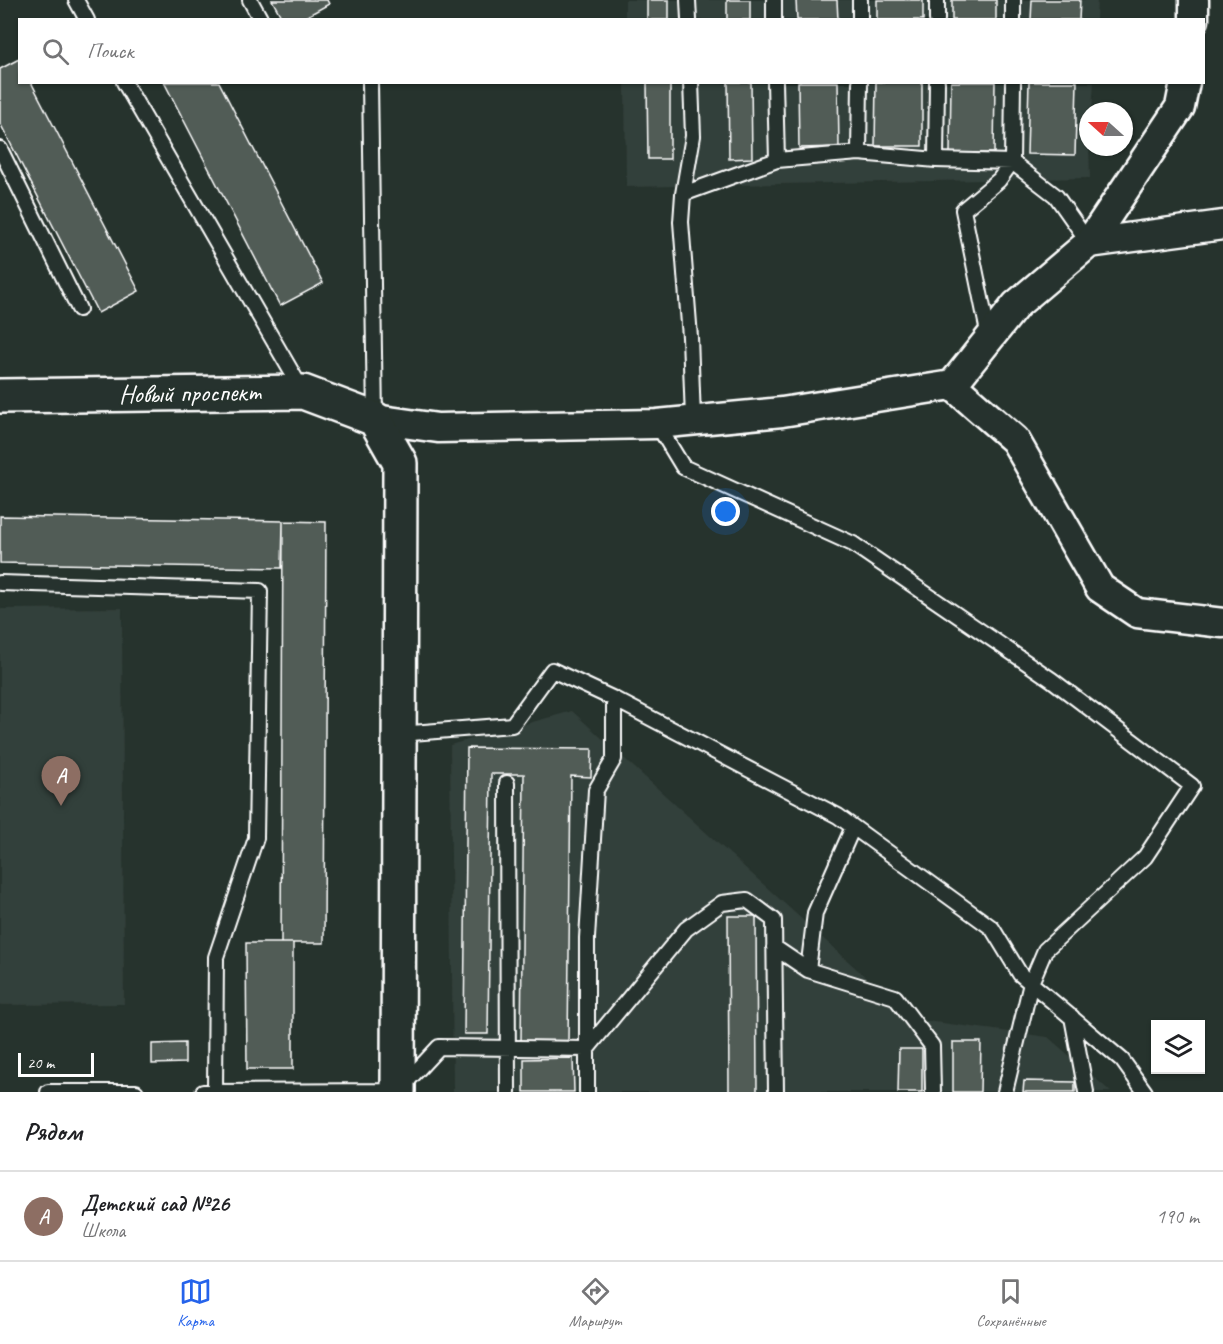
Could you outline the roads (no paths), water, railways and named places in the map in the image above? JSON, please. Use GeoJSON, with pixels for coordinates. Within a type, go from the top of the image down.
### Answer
{"type":"FeatureCollection","features":[{"type":"Feature","properties":{"kind":"street"},"geometry":{"type":"LineString","coordinates":[[1194,0],[1194,18]]}},
{"type":"Feature","properties":{"kind":"street"},"geometry":{"type":"LineString","coordinates":[[375,419],[438,428],[657,424],[782,412],[952,385],[1016,305],[1089,243],[1180,107],[1185,84]]}},
{"type":"Feature","properties":{"kind":"street"},"geometry":{"type":"LineString","coordinates":[[1089,243],[1223,225]]}},
{"type":"Feature","properties":{"kind":"street"},"geometry":{"type":"LineString","coordinates":[[952,385],[1015,440],[1100,588],[1137,613],[1223,623]]}},
{"type":"Feature","properties":{"kind":"street","name":"Новый проспект"},"geometry":{"type":"LineString","coordinates":[[0,396],[303,392],[375,419]]}},
{"type":"Feature","properties":{"kind":"street"},"geometry":{"type":"LineString","coordinates":[[375,419],[400,463],[398,1092]]}},
{"type":"Feature","properties":{"kind":"lane"},"geometry":{"type":"LineString","coordinates":[[76,0],[86,18]]}},
{"type":"Feature","properties":{"kind":"lane"},"geometry":{"type":"LineString","coordinates":[[250,0],[260,18]]}},
{"type":"Feature","properties":{"kind":"lane"},"geometry":{"type":"LineString","coordinates":[[688,0],[688,18]]}},
{"type":"Feature","properties":{"kind":"lane"},"geometry":{"type":"LineString","coordinates":[[774,0],[774,18]]}},
{"type":"Feature","properties":{"kind":"lane"},"geometry":{"type":"LineString","coordinates":[[860,0],[860,18]]}},
{"type":"Feature","properties":{"kind":"lane"},"geometry":{"type":"LineString","coordinates":[[937,0],[937,18]]}},
{"type":"Feature","properties":{"kind":"lane"},"geometry":{"type":"LineString","coordinates":[[1013,0],[1013,18]]}},
{"type":"Feature","properties":{"kind":"lane"},"geometry":{"type":"LineString","coordinates":[[125,84],[303,392]]}},
{"type":"Feature","properties":{"kind":"lane"},"geometry":{"type":"LineString","coordinates":[[370,84],[375,419]]}},
{"type":"Feature","properties":{"kind":"lane"},"geometry":{"type":"LineString","coordinates":[[691,84],[693,136],[683,194],[681,222],[690,337],[693,419]]}},
{"type":"Feature","properties":{"kind":"lane"},"geometry":{"type":"LineString","coordinates":[[776,84],[777,160]]}},
{"type":"Feature","properties":{"kind":"lane"},"geometry":{"type":"LineString","coordinates":[[859,153],[860,84]]}},
{"type":"Feature","properties":{"kind":"lane"},"geometry":{"type":"LineString","coordinates":[[936,160],[937,84]]}},
{"type":"Feature","properties":{"kind":"lane"},"geometry":{"type":"LineString","coordinates":[[989,338],[963,210],[999,180],[1012,162],[1013,84]]}},
{"type":"Feature","properties":{"kind":"lane"},"geometry":{"type":"LineString","coordinates":[[0,149],[79,309]]}},
{"type":"Feature","properties":{"kind":"lane"},"geometry":{"type":"LineString","coordinates":[[683,194],[777,160],[859,153],[936,160],[1012,162],[1056,196],[1089,243]]}},
{"type":"Feature","properties":{"kind":"lane"},"geometry":{"type":"LineString","coordinates":[[657,424],[683,467],[853,544],[1052,680],[1192,786],[1145,857],[1045,950],[1031,983],[1005,1092]]}},
{"type":"Feature","properties":{"kind":"lane"},"geometry":{"type":"LineString","coordinates":[[0,583],[260,591],[256,838],[216,957],[215,1092]]}},
{"type":"Feature","properties":{"kind":"lane"},"geometry":{"type":"LineString","coordinates":[[399,734],[512,725],[552,670],[614,699],[838,816],[992,928],[1020,974],[1122,1060],[1145,1092]]}},
{"type":"Feature","properties":{"kind":"lane"},"geometry":{"type":"LineString","coordinates":[[587,1092],[587,938],[596,790],[614,759],[614,699]]}},
{"type":"Feature","properties":{"kind":"lane"},"geometry":{"type":"LineString","coordinates":[[507,783],[508,1092]]}},
{"type":"Feature","properties":{"kind":"lane"},"geometry":{"type":"LineString","coordinates":[[808,970],[815,913],[853,827]]}},
{"type":"Feature","properties":{"kind":"lane"},"geometry":{"type":"LineString","coordinates":[[587,1049],[686,929],[722,903],[747,900],[774,920],[776,1092]]}},
{"type":"Feature","properties":{"kind":"lane"},"geometry":{"type":"LineString","coordinates":[[774,947],[808,970],[895,997],[932,1047],[933,1092]]}},
{"type":"Feature","properties":{"kind":"lane"},"geometry":{"type":"LineString","coordinates":[[1072,1017],[1086,1092]]}},
{"type":"Feature","properties":{"kind":"lane"},"geometry":{"type":"LineString","coordinates":[[203,1092],[398,1092],[439,1047],[587,1049]]}},
{"type":"Feature","properties":{"kind":"lane"},"geometry":{"type":"LineString","coordinates":[[48,1092],[136,1092]]}},
{"type":"Feature","properties":{"kind":"place","name":"Детский сад №26"},"geometry":{"type":"Point","coordinates":[61,806]}}]}
